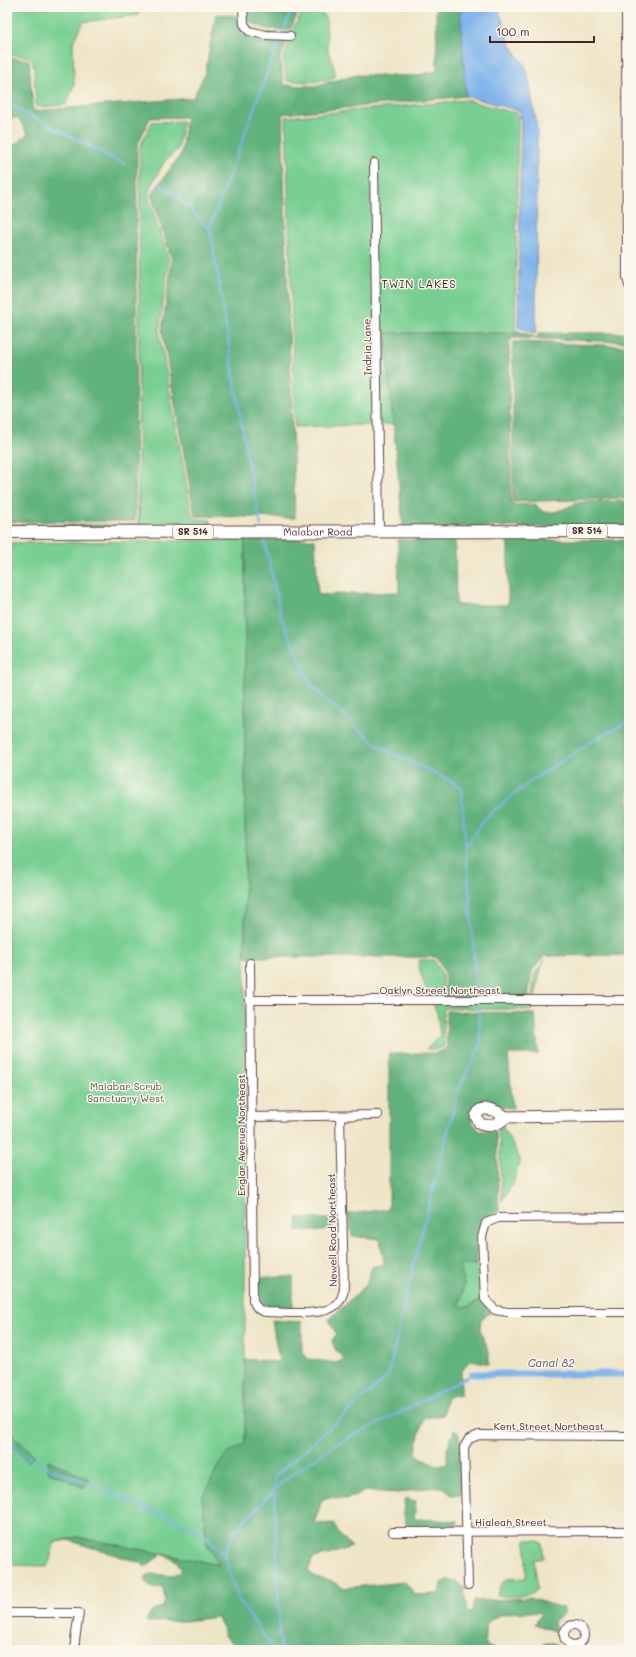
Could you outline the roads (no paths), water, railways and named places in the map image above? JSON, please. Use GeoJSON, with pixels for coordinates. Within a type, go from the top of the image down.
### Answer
{"type":"FeatureCollection","features":[{"type":"Feature","properties":{"kind":"main road","name":"Malabar Road"},"geometry":{"type":"LineString","coordinates":[[7,532],[629,531]]}},
{"type":"Feature","properties":{"kind":"street"},"geometry":{"type":"LineString","coordinates":[[243,7],[244,24],[249,31],[266,35],[290,36]]}},
{"type":"Feature","properties":{"kind":"street"},"geometry":{"type":"LineString","coordinates":[[626,7],[627,277],[629,286]]}},
{"type":"Feature","properties":{"kind":"street","name":"Indria Lane"},"geometry":{"type":"LineString","coordinates":[[374,164],[379,531]]}},
{"type":"Feature","properties":{"kind":"street","name":"Englar Avenue Northeast"},"geometry":{"type":"LineString","coordinates":[[250,963],[252,1300],[256,1307]]}},
{"type":"Feature","properties":{"kind":"street","name":"Oaklyn Street Northeast"},"geometry":{"type":"LineString","coordinates":[[250,1000],[629,1000]]}},
{"type":"Feature","properties":{"kind":"street"},"geometry":{"type":"LineString","coordinates":[[251,1117],[378,1115]]}},
{"type":"Feature","properties":{"kind":"street","name":"Newell Road Northeast"},"geometry":{"type":"LineString","coordinates":[[256,1307],[260,1311],[266,1312],[315,1312],[332,1309],[342,1298],[344,1288],[340,1116]]}},
{"type":"Feature","properties":{"kind":"street"},"geometry":{"type":"LineString","coordinates":[[506,1116],[629,1116]]}},
{"type":"Feature","properties":{"kind":"street"},"geometry":{"type":"LineString","coordinates":[[629,1217],[498,1218],[486,1223],[482,1237],[485,1299],[495,1310],[508,1312],[629,1312]]}},
{"type":"Feature","properties":{"kind":"street","name":"Kent Street Northeast"},"geometry":{"type":"LineString","coordinates":[[466,1532],[464,1447],[470,1439],[479,1435],[629,1436]]}},
{"type":"Feature","properties":{"kind":"street","name":"Hialeah Street"},"geometry":{"type":"LineString","coordinates":[[393,1532],[629,1531]]}},
{"type":"Feature","properties":{"kind":"street"},"geometry":{"type":"LineString","coordinates":[[466,1532],[468,1585]]}},
{"type":"Feature","properties":{"kind":"street"},"geometry":{"type":"LineString","coordinates":[[7,1612],[79,1613],[75,1650]]}},
{"type":"Feature","properties":{"kind":"water"},"geometry":{"type":"Polygon","coordinates":[[[460,7],[498,7],[510,44],[527,69],[537,129],[536,334],[518,327],[521,112],[466,96],[460,7]]]}},
{"type":"Feature","properties":{"kind":"waterway"},"geometry":{"type":"LineString","coordinates":[[282,34],[293,7]]}},
{"type":"Feature","properties":{"kind":"waterway"},"geometry":{"type":"LineString","coordinates":[[261,526],[248,463],[210,228],[280,38]]}},
{"type":"Feature","properties":{"kind":"waterway"},"geometry":{"type":"LineString","coordinates":[[7,104],[125,164]]}},
{"type":"Feature","properties":{"kind":"waterway"},"geometry":{"type":"LineString","coordinates":[[161,185],[179,198],[209,228]]}},
{"type":"Feature","properties":{"kind":"waterway"},"geometry":{"type":"LineString","coordinates":[[264,538],[281,617],[312,687],[378,746],[461,786],[477,994]]}},
{"type":"Feature","properties":{"kind":"waterway"},"geometry":{"type":"LineString","coordinates":[[466,847],[486,817],[531,781],[594,740],[629,721]]}},
{"type":"Feature","properties":{"kind":"waterway"},"geometry":{"type":"LineString","coordinates":[[280,1650],[274,1477],[388,1376],[413,1267],[459,1088],[481,1044],[478,1005]]}},
{"type":"Feature","properties":{"kind":"waterway"},"geometry":{"type":"LineString","coordinates":[[224,1554],[234,1531],[282,1482],[334,1445],[473,1374]]}},
{"type":"Feature","properties":{"kind":"waterway","name":"Canal 82"},"geometry":{"type":"LineString","coordinates":[[473,1374],[629,1374]]}},
{"type":"Feature","properties":{"kind":"waterway"},"geometry":{"type":"LineString","coordinates":[[7,1434],[17,1451],[43,1466],[88,1483],[201,1532],[224,1554],[238,1599],[274,1650]]}},
{"type":"Feature","properties":{"kind":"district","name":"TWIN LAKES"},"geometry":{"type":"Point","coordinates":[419,284]}},
{"type":"Feature","properties":{"kind":"park label","name":"Malabar Scrub Sanctuary West"},"geometry":{"type":"Point","coordinates":[126,1092]}}]}
